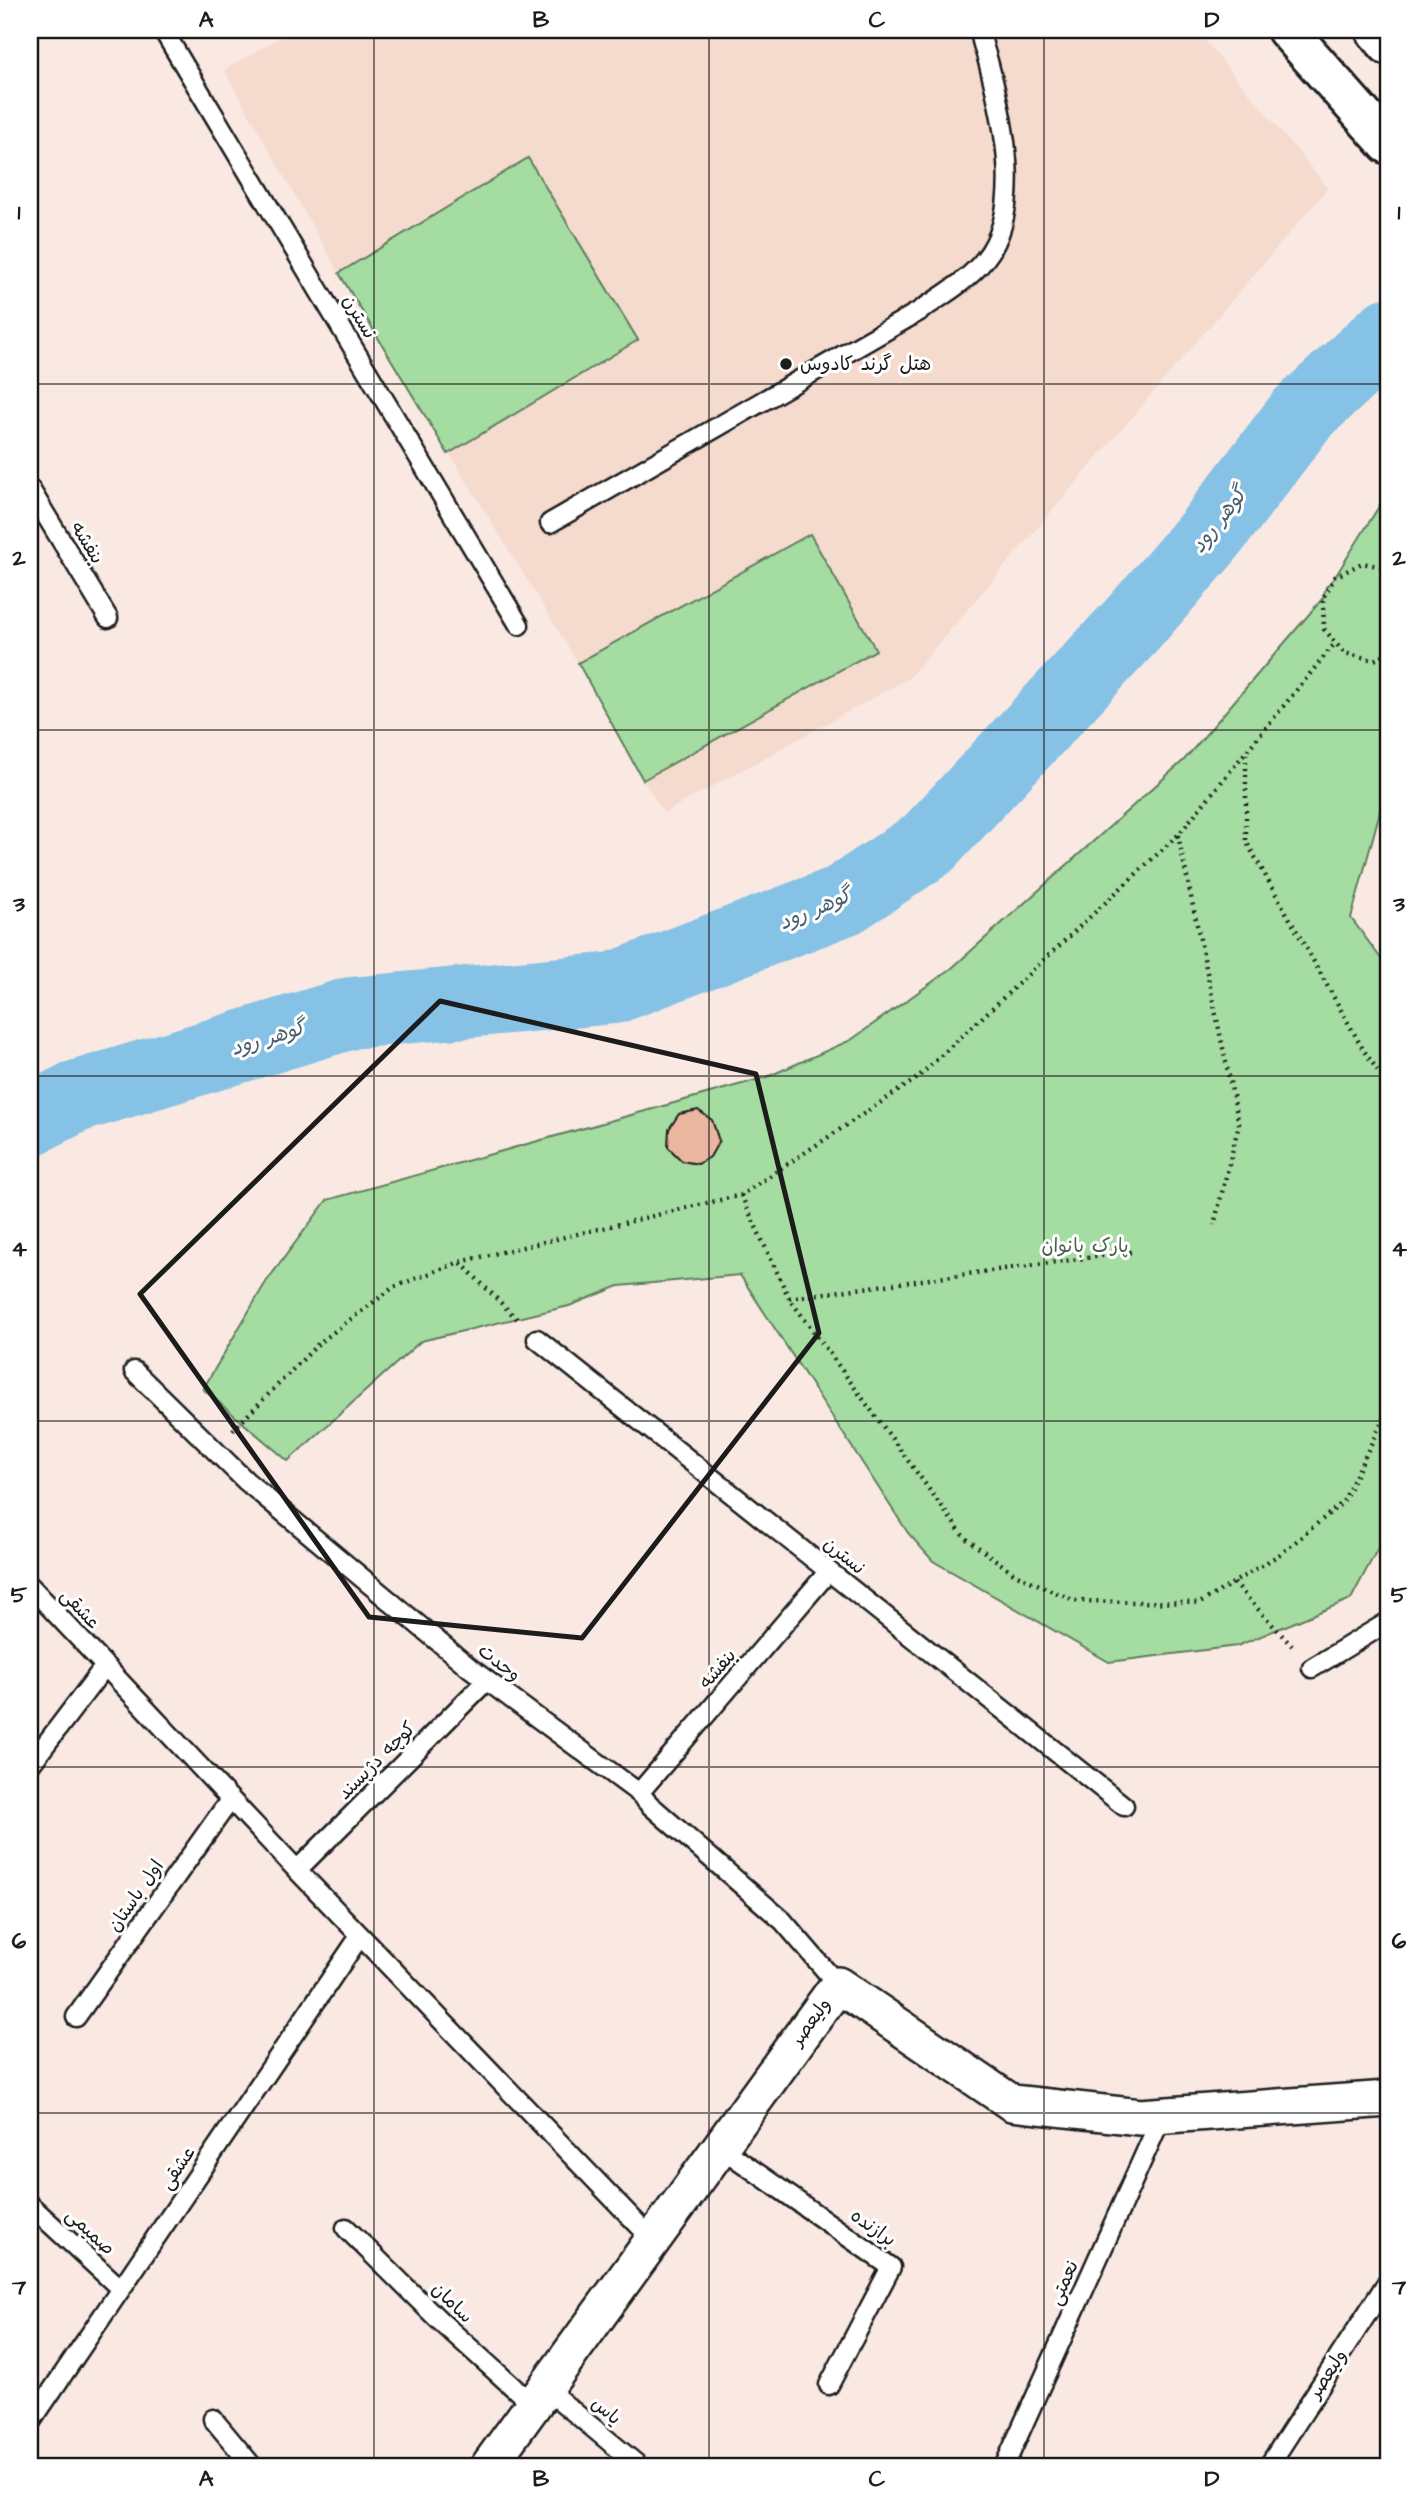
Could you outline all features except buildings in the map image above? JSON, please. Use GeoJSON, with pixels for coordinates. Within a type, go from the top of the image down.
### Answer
{"type":"FeatureCollection","features":[{"type":"Feature","properties":{"kind":"main road"},"geometry":{"type":"LineString","coordinates":[[1287,30],[1385,140]]}},
{"type":"Feature","properties":{"kind":"main road"},"geometry":{"type":"LineString","coordinates":[[1375,30],[1388,45]]}},
{"type":"Feature","properties":{"kind":"street","name":"ولیعصر"},"geometry":{"type":"LineString","coordinates":[[488,2467],[838,1985],[1012,2103],[1140,2117],[1388,2098]]}},
{"type":"Feature","properties":{"kind":"lane","name":"نسترن"},"geometry":{"type":"LineString","coordinates":[[163,30],[519,625]]}},
{"type":"Feature","properties":{"kind":"lane"},"geometry":{"type":"LineString","coordinates":[[550,523],[918,312],[961,284],[986,258],[1002,229],[1008,201],[1007,166],[981,31]]}},
{"type":"Feature","properties":{"kind":"lane","name":"بنفشه"},"geometry":{"type":"LineString","coordinates":[[30,489],[108,618]]}},
{"type":"Feature","properties":{"kind":"lane","name":"نسترن"},"geometry":{"type":"LineString","coordinates":[[537,1339],[1124,1806]]}},
{"type":"Feature","properties":{"kind":"lane","name":"وحدت"},"geometry":{"type":"LineString","coordinates":[[134,1371],[246,1481],[486,1681],[639,1793],[783,1921],[838,1985]]}},
{"type":"Feature","properties":{"kind":"lane","name":"بنفشه"},"geometry":{"type":"LineString","coordinates":[[639,1793],[829,1571]]}},
{"type":"Feature","properties":{"kind":"lane","name":"عشقی"},"geometry":{"type":"LineString","coordinates":[[30,1586],[230,1800],[653,2239]]}},
{"type":"Feature","properties":{"kind":"lane"},"geometry":{"type":"LineString","coordinates":[[1312,1668],[1388,1622]]}},
{"type":"Feature","properties":{"kind":"lane"},"geometry":{"type":"LineString","coordinates":[[30,1765],[105,1666]]}},
{"type":"Feature","properties":{"kind":"lane","name":"کوچه دژپسند"},"geometry":{"type":"LineString","coordinates":[[297,1870],[486,1681]]}},
{"type":"Feature","properties":{"kind":"lane","name":"اول باستان"},"geometry":{"type":"LineString","coordinates":[[76,2017],[230,1800]]}},
{"type":"Feature","properties":{"kind":"lane","name":"عشقی"},"geometry":{"type":"LineString","coordinates":[[30,2423],[360,1936]]}},
{"type":"Feature","properties":{"kind":"lane","name":"نعمتی"},"geometry":{"type":"LineString","coordinates":[[1004,2467],[1162,2116]]}},
{"type":"Feature","properties":{"kind":"lane","name":"برازنده"},"geometry":{"type":"LineString","coordinates":[[720,2147],[891,2267],[829,2385]]}},
{"type":"Feature","properties":{"kind":"lane","name":"صمیمی"},"geometry":{"type":"LineString","coordinates":[[30,2205],[121,2289]]}},
{"type":"Feature","properties":{"kind":"lane","name":"سامان"},"geometry":{"type":"LineString","coordinates":[[346,2228],[439,2320],[539,2396]]}},
{"type":"Feature","properties":{"kind":"lane","name":"ولیعصر"},"geometry":{"type":"LineString","coordinates":[[1268,2467],[1388,2281]]}},
{"type":"Feature","properties":{"kind":"lane","name":"یاس"},"geometry":{"type":"LineString","coordinates":[[539,2396],[640,2467]]}},
{"type":"Feature","properties":{"kind":"lane"},"geometry":{"type":"LineString","coordinates":[[213,2419],[253,2467]]}},
{"type":"Feature","properties":{"kind":"path"},"geometry":{"type":"LineString","coordinates":[[1388,568],[1362,563],[1335,577],[1323,598],[1324,629],[1345,653],[1374,660],[1388,654]]}},
{"type":"Feature","properties":{"kind":"path"},"geometry":{"type":"LineString","coordinates":[[214,1449],[318,1343],[394,1287],[460,1262],[741,1195],[916,1079],[1178,835],[1336,642]]}},
{"type":"Feature","properties":{"kind":"path"},"geometry":{"type":"LineString","coordinates":[[1246,752],[1246,841],[1364,1051],[1388,1085]]}},
{"type":"Feature","properties":{"kind":"path"},"geometry":{"type":"LineString","coordinates":[[1178,835],[1239,1124],[1214,1225]]}},
{"type":"Feature","properties":{"kind":"path"},"geometry":{"type":"LineString","coordinates":[[741,1195],[789,1298],[964,1537],[1015,1574],[1075,1601],[1200,1603],[1234,1583],[1282,1553],[1343,1502],[1388,1409]]}},
{"type":"Feature","properties":{"kind":"path"},"geometry":{"type":"LineString","coordinates":[[789,1298],[1131,1252]]}},
{"type":"Feature","properties":{"kind":"path"},"geometry":{"type":"LineString","coordinates":[[460,1262],[537,1339]]}},
{"type":"Feature","properties":{"kind":"path"},"geometry":{"type":"LineString","coordinates":[[1234,1583],[1312,1668]]}},
{"type":"Feature","properties":{"kind":"highlighted area"},"geometry":{"type":"Polygon","coordinates":[[[440,1001],[756,1074],[819,1333],[582,1638],[369,1617],[140,1294],[440,1001]]]}},
{"type":"Feature","properties":{"kind":"shaded area","name":"هتل گرند کادوس"},"geometry":{"type":"Polygon","coordinates":[[[293,30],[1196,30],[1328,188],[909,678],[664,813],[578,663],[339,273],[224,70],[293,30]]]}},
{"type":"Feature","properties":{"kind":"green space"},"geometry":{"type":"Polygon","coordinates":[[[528,158],[638,340],[448,454],[339,273],[528,158]]]}},
{"type":"Feature","properties":{"kind":"green space","name":"پارک بانوان"},"geometry":{"type":"Polygon","coordinates":[[[1388,492],[1388,782],[1351,918],[1388,968],[1388,1529],[1351,1599],[1237,1646],[1109,1662],[933,1561],[908,1533],[740,1275],[619,1286],[569,1306],[421,1341],[288,1461],[203,1389],[266,1282],[327,1200],[767,1077],[851,1040],[952,968],[1184,760],[1323,598],[1326,587],[1388,492]]]}},
{"type":"Feature","properties":{"kind":"green space"},"geometry":{"type":"Polygon","coordinates":[[[810,534],[876,650],[643,780],[578,663],[810,534]]]}},
{"type":"Feature","properties":{"kind":"waterway","name":"گوهر رود"},"geometry":{"type":"LineString","coordinates":[[30,1120],[75,1097],[351,1013],[614,988],[844,900],[928,844],[1132,625],[1209,536],[1302,414],[1388,334]]}},
{"type":"Feature","properties":{"kind":"place","name":"هتل گرند کادوس"},"geometry":{"type":"Point","coordinates":[786,364]}}]}
